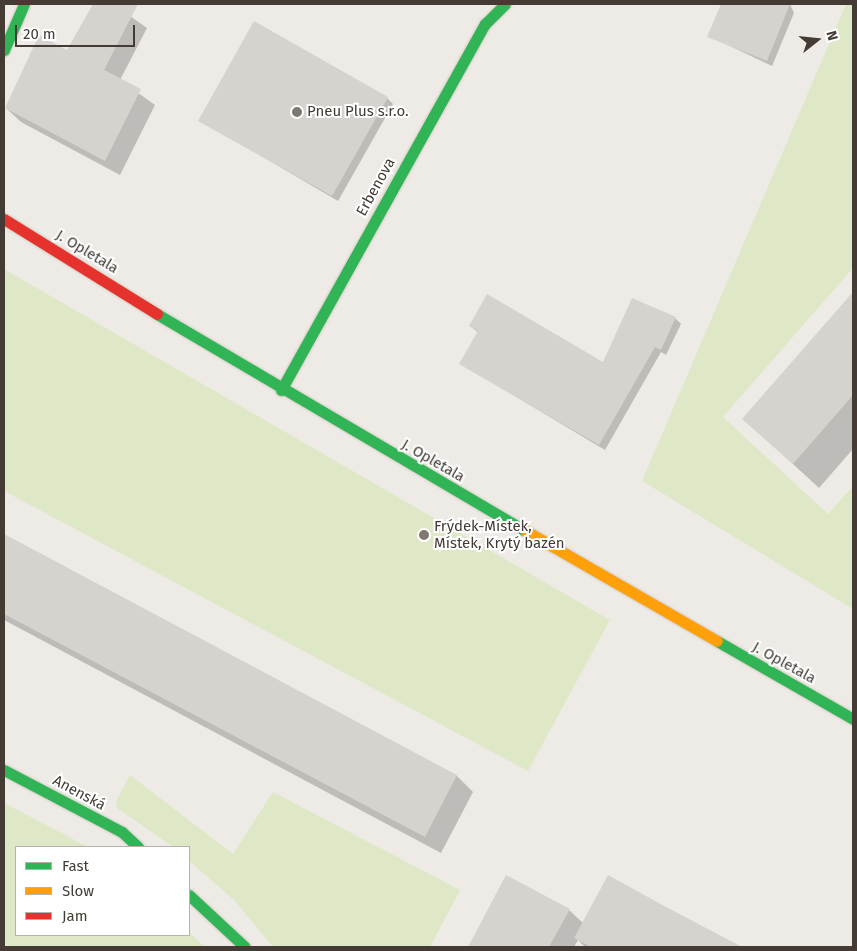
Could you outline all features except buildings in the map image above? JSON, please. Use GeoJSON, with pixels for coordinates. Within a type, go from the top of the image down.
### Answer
{"type":"FeatureCollection","features":[{"type":"Feature","properties":{"kind":"main road"},"geometry":{"type":"LineString","coordinates":[[4,50],[24,4]]}},
{"type":"Feature","properties":{"kind":"main road","name":"Erbenova"},"geometry":{"type":"LineString","coordinates":[[281,390],[485,24],[505,4]]}},
{"type":"Feature","properties":{"kind":"main road","name":"J. Opletala"},"geometry":{"type":"LineString","coordinates":[[4,219],[281,390],[853,719]]}},
{"type":"Feature","properties":{"kind":"main road","name":"Anenská"},"geometry":{"type":"LineString","coordinates":[[4,770],[122,832],[137,846]]}},
{"type":"Feature","properties":{"kind":"main road"},"geometry":{"type":"LineString","coordinates":[[190,895],[246,947]]}},
{"type":"Feature","properties":{"kind":"green space"},"geometry":{"type":"Polygon","coordinates":[[[846,4],[853,4],[853,268],[723,417],[828,514],[853,486],[853,609],[642,481],[846,4]]]}},
{"type":"Feature","properties":{"kind":"green space"},"geometry":{"type":"Polygon","coordinates":[[[4,269],[610,620],[528,771],[4,491],[4,269]]]}},
{"type":"Feature","properties":{"kind":"green space"},"geometry":{"type":"Polygon","coordinates":[[[130,775],[233,854],[273,792],[460,890],[430,947],[273,947],[234,900],[190,862],[190,846],[172,846],[117,808],[116,801],[130,775]]]}},
{"type":"Feature","properties":{"kind":"green space"},"geometry":{"type":"Polygon","coordinates":[[[4,803],[86,846],[15,846],[15,936],[190,936],[190,933],[205,947],[4,947],[4,803]]]}},
{"type":"Feature","properties":{"kind":"traffic: fast"},"geometry":{"type":"LineString","coordinates":[[4,50],[24,4]]}},
{"type":"Feature","properties":{"kind":"traffic: fast"},"geometry":{"type":"LineString","coordinates":[[281,390],[485,24],[505,4]]}},
{"type":"Feature","properties":{"kind":"traffic: fast"},"geometry":{"type":"LineString","coordinates":[[157,314],[526,531]]}},
{"type":"Feature","properties":{"kind":"traffic: fast"},"geometry":{"type":"LineString","coordinates":[[717,641],[853,719]]}},
{"type":"Feature","properties":{"kind":"traffic: fast"},"geometry":{"type":"LineString","coordinates":[[4,770],[122,832],[137,846]]}},
{"type":"Feature","properties":{"kind":"traffic: fast"},"geometry":{"type":"LineString","coordinates":[[190,896],[245,947]]}},
{"type":"Feature","properties":{"kind":"traffic: slow"},"geometry":{"type":"LineString","coordinates":[[526,531],[717,641]]}},
{"type":"Feature","properties":{"kind":"traffic: jam"},"geometry":{"type":"LineString","coordinates":[[4,219],[157,314]]}},
{"type":"Feature","properties":{"kind":"place","name":"Pneu Plus s.r.o."},"geometry":{"type":"Point","coordinates":[297,112]}},
{"type":"Feature","properties":{"kind":"place","name":"Frýdek-Místek, Místek, Krytý bazén"},"geometry":{"type":"Point","coordinates":[424,535]}}]}
